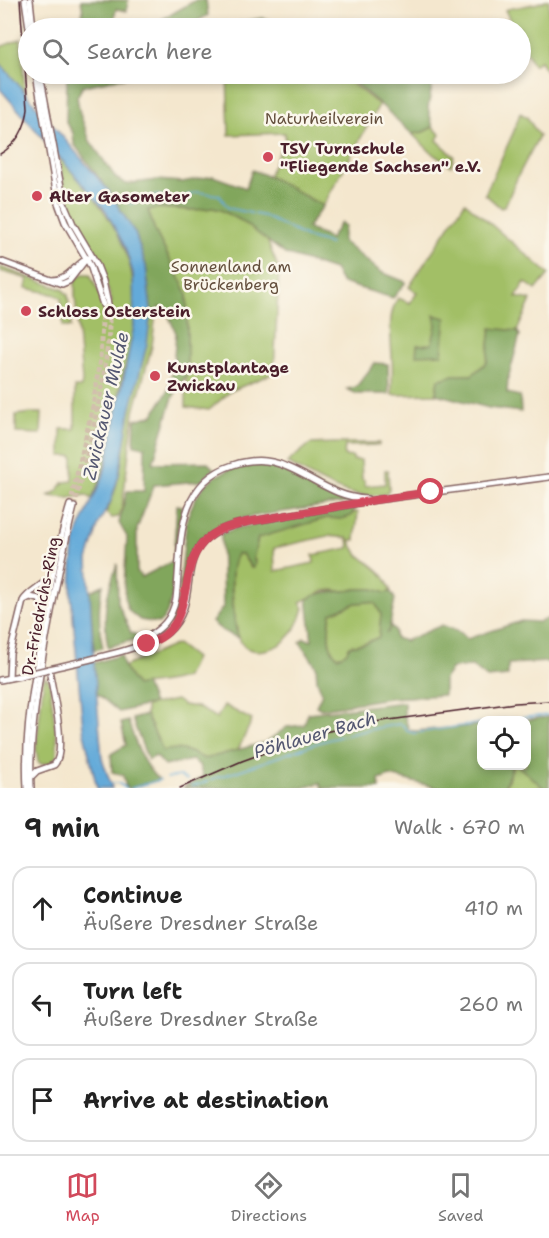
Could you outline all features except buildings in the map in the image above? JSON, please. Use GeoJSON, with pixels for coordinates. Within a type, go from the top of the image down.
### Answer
{"type":"FeatureCollection","features":[{"type":"Feature","properties":{"kind":"main road"},"geometry":{"type":"LineString","coordinates":[[27,0],[28,18]]}},
{"type":"Feature","properties":{"kind":"main road"},"geometry":{"type":"LineString","coordinates":[[27,0],[31,18]]}},
{"type":"Feature","properties":{"kind":"main road"},"geometry":{"type":"LineString","coordinates":[[40,86],[62,213],[90,256],[105,304],[103,281],[90,256],[69,217],[40,86]]}},
{"type":"Feature","properties":{"kind":"main road"},"geometry":{"type":"LineString","coordinates":[[0,261],[58,284],[65,284],[90,256]]}},
{"type":"Feature","properties":{"kind":"main road"},"geometry":{"type":"LineString","coordinates":[[50,280],[63,279],[79,263],[90,256]]}},
{"type":"Feature","properties":{"kind":"main road"},"geometry":{"type":"LineString","coordinates":[[77,273],[86,270],[94,274]]}},
{"type":"Feature","properties":{"kind":"main road"},"geometry":{"type":"LineString","coordinates":[[136,646],[159,630],[172,612],[176,599],[185,514],[193,496],[213,475],[240,463],[271,462],[288,467],[351,501]]}},
{"type":"Feature","properties":{"kind":"main road"},"geometry":{"type":"LineString","coordinates":[[136,646],[155,641],[172,627],[183,607],[193,559],[199,547],[209,537],[228,526],[351,501],[375,500],[549,477]]}},
{"type":"Feature","properties":{"kind":"main road","name":"Dr.-Friedrichs-Ring"},"geometry":{"type":"LineString","coordinates":[[72,506],[56,580],[34,712],[29,788],[26,732],[53,573],[72,506]]}},
{"type":"Feature","properties":{"kind":"main road"},"geometry":{"type":"LineString","coordinates":[[9,678],[9,661],[23,601],[27,594],[41,586],[53,573]]}},
{"type":"Feature","properties":{"kind":"main road"},"geometry":{"type":"LineString","coordinates":[[23,601],[30,597],[36,598],[41,601],[46,610]]}},
{"type":"Feature","properties":{"kind":"main road","name":"Dr.-Friedrichs-Ring"},"geometry":{"type":"LineString","coordinates":[[0,680],[136,646]]}},
{"type":"Feature","properties":{"kind":"main road"},"geometry":{"type":"LineString","coordinates":[[31,777],[41,769],[54,765],[60,756],[49,669]]}},
{"type":"Feature","properties":{"kind":"main road"},"geometry":{"type":"LineString","coordinates":[[31,755],[35,764],[41,769]]}},
{"type":"Feature","properties":{"kind":"green space"},"geometry":{"type":"Polygon","coordinates":[[[81,0],[128,0],[127,11],[116,9],[115,18],[80,18],[83,12],[81,0]]]}},
{"type":"Feature","properties":{"kind":"green space"},"geometry":{"type":"Polygon","coordinates":[[[196,0],[206,0],[208,15],[203,18],[164,18],[196,0]]]}},
{"type":"Feature","properties":{"kind":"green space"},"geometry":{"type":"Polygon","coordinates":[[[549,0],[549,75],[540,61],[533,65],[531,61],[531,18],[509,18],[505,10],[549,0]]]}},
{"type":"Feature","properties":{"kind":"green space"},"geometry":{"type":"Polygon","coordinates":[[[18,40],[18,84],[24,84],[25,93],[0,63],[0,47],[18,40]]]}},
{"type":"Feature","properties":{"kind":"green space"},"geometry":{"type":"Polygon","coordinates":[[[67,84],[93,84],[83,86],[77,97],[80,114],[90,141],[116,178],[126,184],[157,180],[182,182],[213,176],[246,188],[252,170],[268,176],[323,206],[307,228],[330,239],[341,222],[345,226],[342,241],[381,272],[406,282],[393,298],[342,283],[334,270],[285,254],[240,220],[221,210],[160,208],[148,210],[155,231],[187,293],[187,374],[173,397],[153,463],[207,462],[214,469],[201,481],[154,485],[137,529],[137,572],[142,577],[173,561],[177,505],[183,506],[178,527],[173,594],[167,613],[158,623],[140,620],[129,611],[126,604],[124,586],[127,537],[119,523],[127,491],[144,491],[145,447],[134,445],[135,420],[153,415],[168,391],[173,368],[176,333],[166,310],[159,307],[157,312],[151,311],[146,266],[135,233],[108,190],[74,144],[73,133],[66,122],[67,84]]]}},
{"type":"Feature","properties":{"kind":"green space","name":"Naturheilverein"},"geometry":{"type":"Polygon","coordinates":[[[227,84],[353,84],[379,105],[323,206],[268,176],[285,139],[285,133],[229,135],[227,84]]]}},
{"type":"Feature","properties":{"kind":"green space"},"geometry":{"type":"Polygon","coordinates":[[[356,84],[432,84],[428,108],[433,127],[412,134],[356,84]]]}},
{"type":"Feature","properties":{"kind":"green space"},"geometry":{"type":"Polygon","coordinates":[[[520,113],[527,117],[539,136],[505,206],[501,208],[485,194],[520,113]]]}},
{"type":"Feature","properties":{"kind":"green space"},"geometry":{"type":"Polygon","coordinates":[[[433,127],[440,134],[437,140],[454,156],[451,166],[434,155],[412,134],[433,127]]]}},
{"type":"Feature","properties":{"kind":"green space"},"geometry":{"type":"Polygon","coordinates":[[[59,157],[92,195],[117,232],[132,274],[135,299],[133,334],[110,445],[103,472],[92,499],[86,495],[68,498],[48,496],[57,491],[64,482],[73,481],[73,456],[61,456],[61,429],[75,429],[75,387],[81,387],[82,381],[75,281],[82,274],[90,274],[105,305],[112,302],[96,252],[71,210],[59,157]]]}},
{"type":"Feature","properties":{"kind":"green space"},"geometry":{"type":"Polygon","coordinates":[[[465,202],[549,274],[536,290],[525,282],[516,297],[531,300],[517,331],[491,329],[487,362],[472,375],[453,375],[438,380],[436,394],[392,395],[390,326],[392,312],[398,298],[410,303],[417,293],[409,287],[465,202]]]}},
{"type":"Feature","properties":{"kind":"green space","name":"Sonnenland am Brückenberg"},"geometry":{"type":"Polygon","coordinates":[[[151,208],[221,210],[240,220],[267,240],[279,270],[274,373],[231,391],[209,410],[186,407],[187,293],[155,231],[148,210],[151,208]]]}},
{"type":"Feature","properties":{"kind":"green space"},"geometry":{"type":"Polygon","coordinates":[[[0,267],[62,289],[68,295],[71,327],[63,327],[61,299],[56,295],[26,288],[28,279],[0,271],[0,267]]]}},
{"type":"Feature","properties":{"kind":"green space"},"geometry":{"type":"Polygon","coordinates":[[[151,311],[156,312],[152,346],[134,412],[122,508],[118,517],[112,518],[106,513],[119,476],[151,311]]]}},
{"type":"Feature","properties":{"kind":"green space"},"geometry":{"type":"Polygon","coordinates":[[[434,315],[446,318],[442,354],[416,355],[417,345],[432,344],[436,325],[434,315]]]}},
{"type":"Feature","properties":{"kind":"green space"},"geometry":{"type":"Polygon","coordinates":[[[491,328],[517,331],[520,335],[508,379],[507,393],[520,396],[521,412],[489,408],[436,394],[438,380],[453,375],[472,375],[487,362],[491,328]]]}},
{"type":"Feature","properties":{"kind":"green space"},"geometry":{"type":"Polygon","coordinates":[[[375,363],[388,364],[389,394],[357,394],[347,389],[356,387],[375,363]]]}},
{"type":"Feature","properties":{"kind":"green space"},"geometry":{"type":"Polygon","coordinates":[[[42,413],[41,434],[16,433],[16,415],[42,413]]]}},
{"type":"Feature","properties":{"kind":"green space"},"geometry":{"type":"Polygon","coordinates":[[[379,443],[379,445],[345,446],[344,456],[353,457],[353,460],[361,460],[362,479],[365,486],[385,484],[385,470],[388,470],[389,489],[386,494],[372,496],[346,492],[287,463],[310,444],[379,443]]]}},
{"type":"Feature","properties":{"kind":"green space"},"geometry":{"type":"Polygon","coordinates":[[[261,463],[284,469],[350,502],[248,517],[221,524],[204,537],[192,553],[186,567],[181,601],[172,625],[169,623],[178,601],[187,518],[195,499],[204,486],[216,476],[237,466],[261,463]]]}},
{"type":"Feature","properties":{"kind":"green space"},"geometry":{"type":"Polygon","coordinates":[[[355,508],[351,516],[341,519],[327,518],[258,538],[253,559],[255,560],[254,568],[242,554],[237,554],[232,572],[232,583],[234,619],[238,638],[223,631],[212,622],[223,607],[221,534],[236,528],[355,508]]]}},
{"type":"Feature","properties":{"kind":"green space"},"geometry":{"type":"Polygon","coordinates":[[[358,512],[355,540],[350,540],[354,548],[382,574],[391,592],[385,593],[373,589],[356,589],[345,592],[324,591],[300,602],[304,608],[299,621],[282,643],[258,651],[243,645],[237,630],[232,592],[232,569],[237,554],[242,554],[251,568],[258,538],[327,518],[345,518],[358,512]],[[328,536],[274,548],[275,571],[314,563],[313,555],[349,548],[348,538],[328,536]]]}},
{"type":"Feature","properties":{"kind":"green space"},"geometry":{"type":"Polygon","coordinates":[[[117,564],[118,603],[131,633],[135,634],[137,639],[108,647],[105,624],[106,605],[117,564]]]}},
{"type":"Feature","properties":{"kind":"green space"},"geometry":{"type":"Polygon","coordinates":[[[103,585],[99,616],[103,648],[94,650],[89,592],[103,585]]]}},
{"type":"Feature","properties":{"kind":"green space"},"geometry":{"type":"Polygon","coordinates":[[[373,589],[385,593],[391,592],[395,599],[389,629],[391,626],[395,631],[395,638],[405,641],[442,625],[461,633],[467,639],[521,621],[539,622],[549,618],[549,662],[508,664],[508,676],[487,678],[472,666],[452,668],[444,679],[444,695],[389,698],[321,709],[316,706],[322,693],[317,680],[316,666],[300,642],[304,638],[312,641],[307,599],[326,592],[373,589]],[[356,603],[331,613],[330,643],[338,657],[346,653],[350,646],[366,643],[379,637],[381,614],[375,603],[356,603]]]}},
{"type":"Feature","properties":{"kind":"green space"},"geometry":{"type":"Polygon","coordinates":[[[356,603],[375,603],[381,614],[379,637],[366,643],[350,646],[346,653],[338,657],[330,643],[331,613],[356,603]]]}},
{"type":"Feature","properties":{"kind":"green space"},"geometry":{"type":"Polygon","coordinates":[[[177,644],[195,658],[186,677],[136,686],[123,667],[177,644]]]}},
{"type":"Feature","properties":{"kind":"green space"},"geometry":{"type":"Polygon","coordinates":[[[121,655],[124,667],[136,686],[145,684],[153,704],[119,712],[96,693],[94,663],[121,655]]]}},
{"type":"Feature","properties":{"kind":"green space"},"geometry":{"type":"Polygon","coordinates":[[[44,677],[49,680],[50,686],[57,756],[51,763],[41,764],[38,762],[36,748],[44,677]]]}},
{"type":"Feature","properties":{"kind":"green space"},"geometry":{"type":"Polygon","coordinates":[[[176,700],[183,705],[197,707],[217,718],[224,705],[252,720],[238,750],[205,759],[187,751],[163,751],[146,715],[146,706],[176,700]]]}},
{"type":"Feature","properties":{"kind":"green space"},"geometry":{"type":"Polygon","coordinates":[[[404,702],[404,715],[409,730],[477,725],[477,770],[511,770],[504,788],[438,788],[390,776],[379,780],[380,788],[322,788],[320,783],[301,788],[183,788],[203,777],[199,765],[192,760],[165,766],[156,756],[148,760],[132,719],[146,715],[163,751],[180,749],[205,759],[266,742],[287,727],[304,725],[308,713],[404,702]]]}},
{"type":"Feature","properties":{"kind":"green space"},"geometry":{"type":"Polygon","coordinates":[[[549,717],[549,788],[544,788],[523,770],[531,770],[531,719],[549,717]]]}},
{"type":"Feature","properties":{"kind":"green space"},"geometry":{"type":"Polygon","coordinates":[[[128,721],[143,760],[159,780],[131,788],[126,788],[123,775],[112,772],[111,754],[126,745],[121,723],[128,721]]]}},
{"type":"Feature","properties":{"kind":"green space"},"geometry":{"type":"Polygon","coordinates":[[[512,770],[523,770],[544,788],[505,788],[512,770]]]}},
{"type":"Feature","properties":{"kind":"water"},"geometry":{"type":"Polygon","coordinates":[[[0,63],[108,190],[135,233],[146,266],[151,311],[147,344],[130,411],[119,475],[111,501],[99,523],[88,560],[102,758],[112,788],[97,788],[83,729],[71,595],[72,568],[74,546],[79,529],[103,477],[108,457],[134,326],[133,273],[125,247],[106,211],[0,89],[0,63]]]}},
{"type":"Feature","properties":{"kind":"waterway"},"geometry":{"type":"LineString","coordinates":[[130,204],[153,196],[176,200],[197,192],[219,195],[228,208],[264,216],[308,238],[330,244]]}},
{"type":"Feature","properties":{"kind":"waterway","name":"Pöhlauer Bach"},"geometry":{"type":"LineString","coordinates":[[531,717],[549,715]]}},
{"type":"Feature","properties":{"kind":"waterway","name":"Pöhlauer Bach"},"geometry":{"type":"LineString","coordinates":[[191,786],[336,737],[361,731],[399,724],[403,725],[407,731],[414,733],[477,724]]}},
{"type":"Feature","properties":{"kind":"waterway","name":"Pöhlauer Bach"},"geometry":{"type":"LineString","coordinates":[[167,778],[180,776],[187,780]]}},
{"type":"Feature","properties":{"kind":"waterway","name":"Pöhlauer Bach"},"geometry":{"type":"LineString","coordinates":[[131,788],[160,780]]}},
{"type":"Feature","properties":{"kind":"waterway","name":"Pöhlauer Bach"},"geometry":{"type":"LineString","coordinates":[[110,783],[118,783],[126,788]]}},
{"type":"Feature","properties":{"kind":"tunnel"},"geometry":{"type":"LineString","coordinates":[[74,507],[104,374],[109,331],[108,304]]}},
{"type":"Feature","properties":{"kind":"tunnel"},"geometry":{"type":"LineString","coordinates":[[70,505],[93,406],[100,359],[103,305]]}},
{"type":"Feature","properties":{"kind":"tram line"},"geometry":{"type":"LineString","coordinates":[[20,0],[21,18]]}},
{"type":"Feature","properties":{"kind":"tram line"},"geometry":{"type":"LineString","coordinates":[[0,154],[20,135],[25,122],[28,108],[26,84]]}},
{"type":"Feature","properties":{"kind":"railway"},"geometry":{"type":"LineString","coordinates":[[180,788],[242,761],[316,734],[360,724],[515,703],[549,701]]}},
{"type":"Feature","properties":{"kind":"place","name":"TSV Turnschule \"Fliegende Sachsen\" e.V."},"geometry":{"type":"Point","coordinates":[268,157]}},
{"type":"Feature","properties":{"kind":"place","name":"Alter Gasometer"},"geometry":{"type":"Point","coordinates":[37,196]}},
{"type":"Feature","properties":{"kind":"place","name":"Schloss Osterstein"},"geometry":{"type":"Point","coordinates":[26,311]}},
{"type":"Feature","properties":{"kind":"place","name":"Kunstplantage Zwickau"},"geometry":{"type":"Point","coordinates":[155,376]}},
{"type":"Feature","properties":{"kind":"route"},"geometry":{"type":"LineString","coordinates":[[147,644],[167,633],[177,620],[185,600],[188,579],[196,553],[209,537],[228,526],[431,492]]}},
{"type":"Feature","properties":{"kind":"water label","name":"Zwickauer Mulde"},"geometry":{"type":"Point","coordinates":[106,406]}}]}
